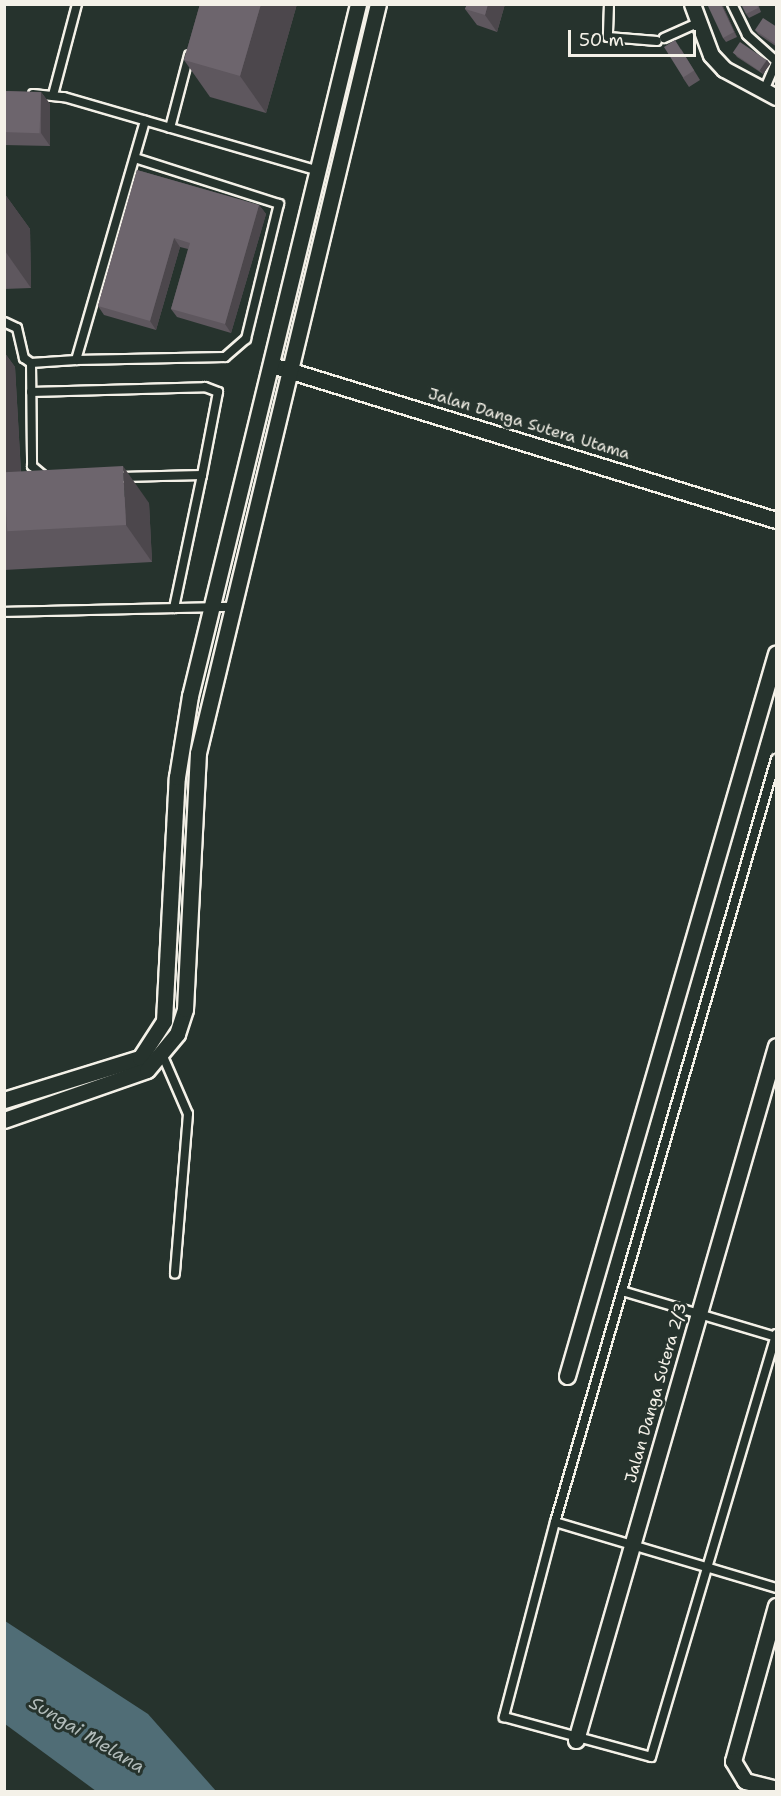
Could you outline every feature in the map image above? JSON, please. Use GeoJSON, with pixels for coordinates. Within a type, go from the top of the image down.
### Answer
{"type":"FeatureCollection","features":[{"type":"Feature","properties":{"kind":"street"},"geometry":{"type":"LineString","coordinates":[[4,1100],[140,1058],[164,1021],[177,777],[212,607],[358,4]]}},
{"type":"Feature","properties":{"kind":"street"},"geometry":{"type":"LineString","coordinates":[[4,1120],[147,1070],[162,1054],[185,1009],[198,753],[229,607],[378,4]]}},
{"type":"Feature","properties":{"kind":"street"},"geometry":{"type":"LineString","coordinates":[[692,4],[698,23],[724,69],[770,95]]}},
{"type":"Feature","properties":{"kind":"street"},"geometry":{"type":"LineString","coordinates":[[318,171],[337,177]]}},
{"type":"Feature","properties":{"kind":"street","name":"Jalan Danga Sutera Utama"},"geometry":{"type":"LineString","coordinates":[[271,365],[777,520]]}},
{"type":"Feature","properties":{"kind":"street"},"geometry":{"type":"LineString","coordinates":[[567,1376],[777,654]]}},
{"type":"Feature","properties":{"kind":"street","name":"Jalan Danga Sutera 2/3"},"geometry":{"type":"LineString","coordinates":[[576,1740],[698,1315],[776,1054]]}},
{"type":"Feature","properties":{"kind":"street"},"geometry":{"type":"LineString","coordinates":[[777,1606],[733,1761],[736,1774],[777,1789]]}},
{"type":"Feature","properties":{"kind":"lane"},"geometry":{"type":"LineString","coordinates":[[52,95],[77,4]]}},
{"type":"Feature","properties":{"kind":"lane"},"geometry":{"type":"LineString","coordinates":[[609,4],[608,37],[661,40],[698,23]]}},
{"type":"Feature","properties":{"kind":"lane"},"geometry":{"type":"LineString","coordinates":[[732,4],[747,34],[777,61],[770,95]]}},
{"type":"Feature","properties":{"kind":"lane"},"geometry":{"type":"LineString","coordinates":[[170,128],[192,45]]}},
{"type":"Feature","properties":{"kind":"lane"},"geometry":{"type":"LineString","coordinates":[[24,93],[52,95],[318,171]]}},
{"type":"Feature","properties":{"kind":"lane"},"geometry":{"type":"LineString","coordinates":[[75,360],[146,121]]}},
{"type":"Feature","properties":{"kind":"lane"},"geometry":{"type":"LineString","coordinates":[[4,322],[17,328],[24,357],[31,363],[225,357],[246,339],[279,204],[135,158]]}},
{"type":"Feature","properties":{"kind":"lane"},"geometry":{"type":"LineString","coordinates":[[31,363],[32,466],[54,479]]}},
{"type":"Feature","properties":{"kind":"lane"},"geometry":{"type":"LineString","coordinates":[[32,392],[205,387],[219,392],[174,608]]}},
{"type":"Feature","properties":{"kind":"lane"},"geometry":{"type":"LineString","coordinates":[[111,477],[202,475]]}},
{"type":"Feature","properties":{"kind":"lane"},"geometry":{"type":"LineString","coordinates":[[4,612],[229,607]]}},
{"type":"Feature","properties":{"kind":"lane"},"geometry":{"type":"LineString","coordinates":[[622,1291],[776,1336],[709,1569],[651,1757],[576,1740],[515,1722],[504,1717],[502,1709],[555,1522],[622,1291],[777,759]]}},
{"type":"Feature","properties":{"kind":"lane"},"geometry":{"type":"LineString","coordinates":[[162,1054],[188,1114],[175,1273]]}},
{"type":"Feature","properties":{"kind":"lane"},"geometry":{"type":"LineString","coordinates":[[555,1522],[709,1569],[777,1587]]}},
{"type":"Feature","properties":{"kind":"water","name":"Sungai Melana"},"geometry":{"type":"Polygon","coordinates":[[[5,1621],[148,1714],[216,1791],[96,1791],[5,1724],[5,1621]]]}},
{"type":"Feature","properties":{"kind":"building"},"geometry":{"type":"Polygon","coordinates":[[[200,4],[261,4],[240,76],[184,60],[200,4]]]}},
{"type":"Feature","properties":{"kind":"building"},"geometry":{"type":"Polygon","coordinates":[[[467,4],[488,4],[485,15],[465,9],[467,4]]]}},
{"type":"Feature","properties":{"kind":"building"},"geometry":{"type":"Polygon","coordinates":[[[707,4],[721,4],[734,32],[723,38],[707,4]]]}},
{"type":"Feature","properties":{"kind":"building"},"geometry":{"type":"Polygon","coordinates":[[[741,4],[757,4],[758,8],[746,14],[741,4]]]}},
{"type":"Feature","properties":{"kind":"building"},"geometry":{"type":"Polygon","coordinates":[[[763,18],[777,27],[777,45],[755,30],[763,18]]]}},
{"type":"Feature","properties":{"kind":"building"},"geometry":{"type":"Polygon","coordinates":[[[675,40],[694,71],[683,77],[664,47],[675,40]]]}},
{"type":"Feature","properties":{"kind":"building"},"geometry":{"type":"Polygon","coordinates":[[[740,42],[767,60],[759,71],[733,53],[740,42]]]}},
{"type":"Feature","properties":{"kind":"building"},"geometry":{"type":"Polygon","coordinates":[[[4,91],[41,92],[40,133],[4,132],[4,91]]]}},
{"type":"Feature","properties":{"kind":"building"},"geometry":{"type":"Polygon","coordinates":[[[137,170],[259,205],[225,324],[171,309],[190,243],[174,238],[150,321],[98,306],[137,170]]]}},
{"type":"Feature","properties":{"kind":"building"},"geometry":{"type":"Polygon","coordinates":[[[123,466],[126,525],[7,531],[4,472],[123,466]]]}}]}
